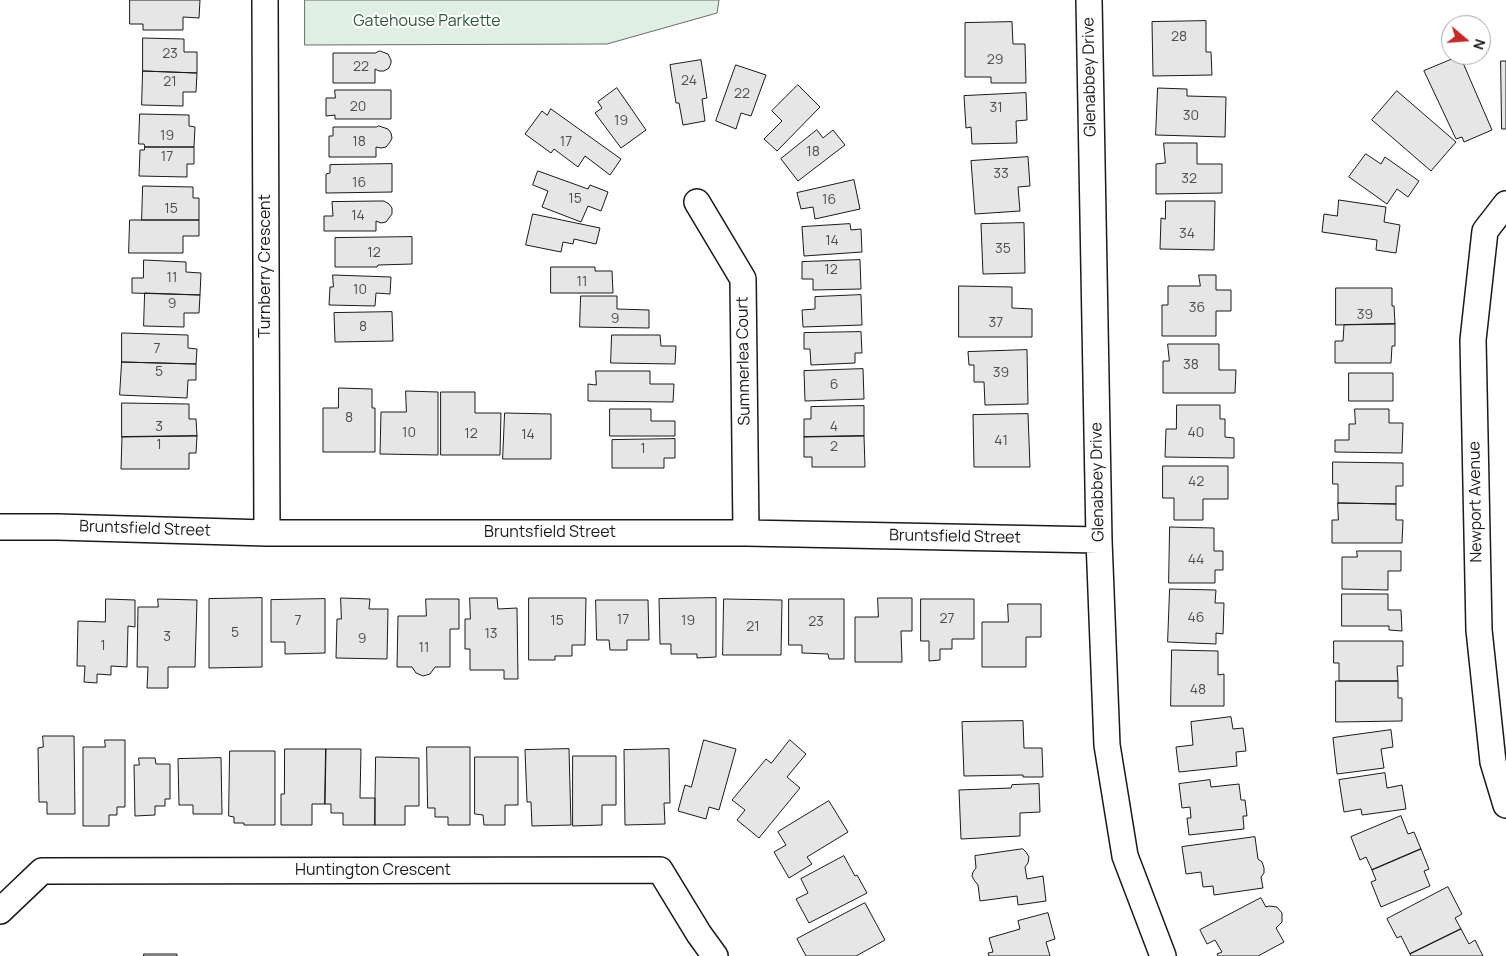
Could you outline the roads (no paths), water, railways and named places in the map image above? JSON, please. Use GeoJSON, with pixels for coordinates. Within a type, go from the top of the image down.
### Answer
{"type":"FeatureCollection","features":[{"type":"Feature","properties":{"kind":"street","name":"Turnberry Crescent"},"geometry":{"type":"LineString","coordinates":[[265,0],[266,533]]}},
{"type":"Feature","properties":{"kind":"street","name":"Glenabbey Drive"},"geometry":{"type":"LineString","coordinates":[[1088,0],[1099,540],[1107,746],[1125,856],[1163,956]]}},
{"type":"Feature","properties":{"kind":"street","name":"Summerlea Court"},"geometry":{"type":"LineString","coordinates":[[697,202],[743,278],[746,533]]}},
{"type":"Feature","properties":{"kind":"street","name":"Newport Avenue"},"geometry":{"type":"LineString","coordinates":[[1506,204],[1485,231],[1473,340],[1479,630],[1493,762],[1506,805]]}},
{"type":"Feature","properties":{"kind":"street","name":"Bruntsfield Street"},"geometry":{"type":"LineString","coordinates":[[0,527],[57,526],[266,533],[746,533],[1099,540]]}},
{"type":"Feature","properties":{"kind":"street","name":"Huntington Crescent"},"geometry":{"type":"LineString","coordinates":[[0,911],[42,871],[660,870],[699,934],[716,956]]}},
{"type":"Feature","properties":{"kind":"park label","name":"Gatehouse Parkette"},"geometry":{"type":"Point","coordinates":[427,22]}}]}
